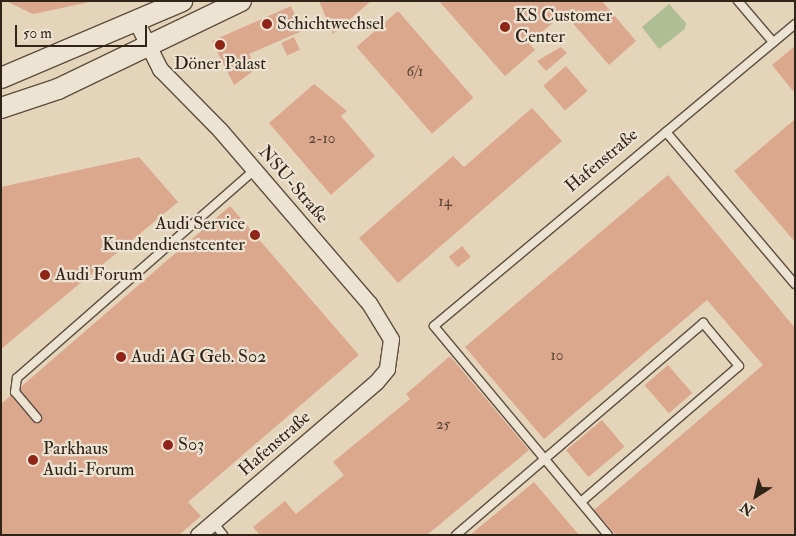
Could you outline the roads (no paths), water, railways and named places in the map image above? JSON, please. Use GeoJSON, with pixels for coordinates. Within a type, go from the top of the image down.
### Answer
{"type":"FeatureCollection","features":[{"type":"Feature","properties":{"kind":"main road"},"geometry":{"type":"LineString","coordinates":[[1,78],[47,62],[182,1]]}},
{"type":"Feature","properties":{"kind":"main road"},"geometry":{"type":"LineString","coordinates":[[1,108],[58,89],[147,44],[241,1]]}},
{"type":"Feature","properties":{"kind":"main road"},"geometry":{"type":"LineString","coordinates":[[1,66],[47,62]]}},
{"type":"Feature","properties":{"kind":"street","name":"NSU-Straße"},"geometry":{"type":"LineString","coordinates":[[136,21],[160,70],[255,170],[386,326],[392,354],[376,382]]}},
{"type":"Feature","properties":{"kind":"street","name":"Hafenstraße"},"geometry":{"type":"LineString","coordinates":[[198,535],[376,382]]}},
{"type":"Feature","properties":{"kind":"lane"},"geometry":{"type":"LineString","coordinates":[[738,1],[773,42]]}},
{"type":"Feature","properties":{"kind":"lane","name":"Hafenstraße"},"geometry":{"type":"LineString","coordinates":[[544,458],[434,326],[795,24]]}},
{"type":"Feature","properties":{"kind":"lane"},"geometry":{"type":"LineString","coordinates":[[666,132],[795,284]]}},
{"type":"Feature","properties":{"kind":"lane"},"geometry":{"type":"LineString","coordinates":[[37,418],[15,392],[17,378],[255,170]]}},
{"type":"Feature","properties":{"kind":"lane"},"geometry":{"type":"LineString","coordinates":[[456,535],[703,323],[739,366],[581,502]]}},
{"type":"Feature","properties":{"kind":"lane"},"geometry":{"type":"LineString","coordinates":[[544,458],[608,535]]}},
{"type":"Feature","properties":{"kind":"lane"},"geometry":{"type":"LineString","coordinates":[[213,522],[223,535]]}},
{"type":"Feature","properties":{"kind":"place","name":"Schichtwechsel"},"geometry":{"type":"Point","coordinates":[267,24]}},
{"type":"Feature","properties":{"kind":"place","name":"KS Customer Center"},"geometry":{"type":"Point","coordinates":[505,27]}},
{"type":"Feature","properties":{"kind":"place","name":"Döner Palast"},"geometry":{"type":"Point","coordinates":[220,45]}},
{"type":"Feature","properties":{"kind":"place","name":"Audi Service Kundendienstcenter"},"geometry":{"type":"Point","coordinates":[255,235]}},
{"type":"Feature","properties":{"kind":"place","name":"Audi Forum"},"geometry":{"type":"Point","coordinates":[45,275]}},
{"type":"Feature","properties":{"kind":"place","name":"Audi AG Geb. S02"},"geometry":{"type":"Point","coordinates":[121,357]}},
{"type":"Feature","properties":{"kind":"place","name":"S03"},"geometry":{"type":"Point","coordinates":[168,445]}},
{"type":"Feature","properties":{"kind":"place","name":"Parkhaus Audi-Forum"},"geometry":{"type":"Point","coordinates":[33,460]}}]}
